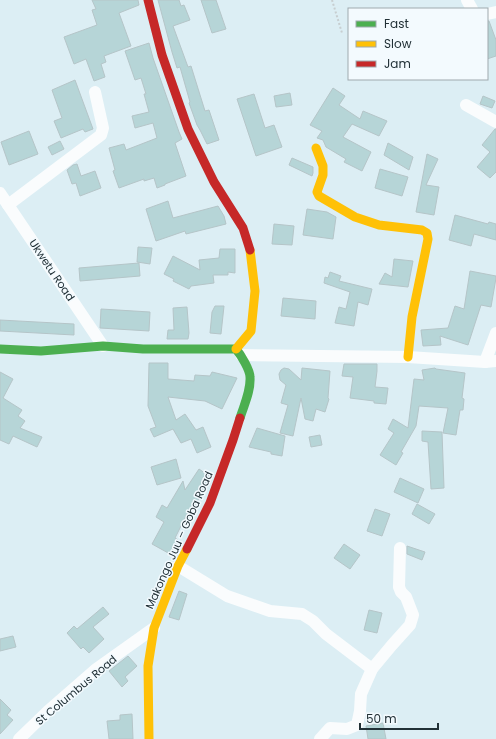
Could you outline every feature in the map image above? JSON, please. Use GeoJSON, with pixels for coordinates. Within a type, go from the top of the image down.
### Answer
{"type":"FeatureCollection","features":[{"type":"Feature","properties":{"kind":"street"},"geometry":{"type":"LineString","coordinates":[[148,0],[162,55],[188,129],[214,182],[243,228],[249,246],[255,290],[251,331],[238,352]]}},
{"type":"Feature","properties":{"kind":"street"},"geometry":{"type":"LineString","coordinates":[[8,205],[101,135],[103,128],[95,92]]}},
{"type":"Feature","properties":{"kind":"street"},"geometry":{"type":"LineString","coordinates":[[466,105],[496,122]]}},
{"type":"Feature","properties":{"kind":"street"},"geometry":{"type":"LineString","coordinates":[[316,148],[323,166],[323,175],[317,192],[319,196],[355,217],[379,225],[422,230],[427,233],[428,239],[412,317],[408,357]]}},
{"type":"Feature","properties":{"kind":"street","name":"Ukwetu Road"},"geometry":{"type":"LineString","coordinates":[[0,193],[104,346]]}},
{"type":"Feature","properties":{"kind":"street"},"geometry":{"type":"LineString","coordinates":[[0,349],[41,351],[104,346],[143,349],[408,357],[490,362],[496,333]]}},
{"type":"Feature","properties":{"kind":"street","name":"Makongo Juu – Goba Road"},"geometry":{"type":"LineString","coordinates":[[149,739],[148,666],[154,628],[178,566],[210,504],[233,440],[249,388],[250,376],[238,352]]}},
{"type":"Feature","properties":{"kind":"street"},"geometry":{"type":"LineString","coordinates":[[320,739],[330,728],[347,729],[357,725],[361,694],[372,669],[410,625],[413,615],[406,597],[401,592],[399,587],[400,548]]}},
{"type":"Feature","properties":{"kind":"street"},"geometry":{"type":"LineString","coordinates":[[178,566],[227,596],[270,611],[302,614],[313,621],[326,634],[372,669]]}},
{"type":"Feature","properties":{"kind":"street","name":"St Columbus Road"},"geometry":{"type":"LineString","coordinates":[[19,739],[48,711],[95,670],[154,628]]}},
{"type":"Feature","properties":{"kind":"path"},"geometry":{"type":"LineString","coordinates":[[332,0],[342,33]]}},
{"type":"Feature","properties":{"kind":"building"},"geometry":{"type":"Polygon","coordinates":[[[92,0],[138,0],[139,5],[119,13],[131,46],[104,56],[106,62],[101,64],[105,77],[94,81],[86,59],[74,64],[64,37],[97,25],[92,10],[96,9],[92,0]]]}},
{"type":"Feature","properties":{"kind":"building"},"geometry":{"type":"Polygon","coordinates":[[[158,0],[179,0],[181,6],[184,5],[190,20],[173,26],[188,67],[191,66],[205,111],[209,110],[219,140],[207,144],[197,125],[189,103],[190,102],[180,67],[177,68],[172,52],[158,0]]]}},
{"type":"Feature","properties":{"kind":"building"},"geometry":{"type":"Polygon","coordinates":[[[201,0],[216,0],[226,29],[212,33],[201,0]]]}},
{"type":"Feature","properties":{"kind":"building"},"geometry":{"type":"Polygon","coordinates":[[[488,21],[496,40],[496,56],[488,59],[488,21]]]}},
{"type":"Feature","properties":{"kind":"building"},"geometry":{"type":"Polygon","coordinates":[[[149,43],[182,139],[175,143],[186,176],[157,188],[154,178],[144,181],[144,179],[119,188],[113,171],[115,170],[109,148],[124,144],[126,150],[157,138],[153,123],[135,128],[132,116],[149,112],[144,94],[146,94],[141,78],[135,80],[125,51],[149,43]]]}},
{"type":"Feature","properties":{"kind":"building"},"geometry":{"type":"Polygon","coordinates":[[[75,80],[93,129],[85,132],[83,129],[61,138],[54,121],[62,118],[52,90],[75,80]]]}},
{"type":"Feature","properties":{"kind":"building"},"geometry":{"type":"Polygon","coordinates":[[[333,88],[345,96],[339,105],[360,119],[363,111],[387,121],[379,136],[352,124],[343,137],[371,152],[362,171],[344,162],[346,159],[326,147],[323,140],[317,138],[322,131],[310,125],[333,88]]]}},
{"type":"Feature","properties":{"kind":"building"},"geometry":{"type":"Polygon","coordinates":[[[290,93],[292,105],[276,107],[274,96],[290,93]]]}},
{"type":"Feature","properties":{"kind":"building"},"geometry":{"type":"Polygon","coordinates":[[[254,94],[265,128],[274,125],[282,147],[256,156],[237,99],[254,94]]]}},
{"type":"Feature","properties":{"kind":"building"},"geometry":{"type":"Polygon","coordinates":[[[483,96],[495,101],[492,108],[480,104],[483,96]]]}},
{"type":"Feature","properties":{"kind":"building"},"geometry":{"type":"Polygon","coordinates":[[[495,129],[496,172],[490,178],[477,167],[490,152],[482,145],[495,129]]]}},
{"type":"Feature","properties":{"kind":"building"},"geometry":{"type":"Polygon","coordinates":[[[29,131],[38,154],[9,165],[1,142],[29,131]]]}},
{"type":"Feature","properties":{"kind":"building"},"geometry":{"type":"Polygon","coordinates":[[[60,141],[64,149],[52,155],[48,147],[60,141]]]}},
{"type":"Feature","properties":{"kind":"building"},"geometry":{"type":"Polygon","coordinates":[[[388,143],[413,157],[409,170],[384,155],[388,143]]]}},
{"type":"Feature","properties":{"kind":"building"},"geometry":{"type":"Polygon","coordinates":[[[427,154],[438,159],[426,185],[439,187],[434,215],[416,212],[427,154]]]}},
{"type":"Feature","properties":{"kind":"building"},"geometry":{"type":"Polygon","coordinates":[[[292,158],[313,167],[312,176],[289,165],[292,158]]]}},
{"type":"Feature","properties":{"kind":"building"},"geometry":{"type":"Polygon","coordinates":[[[77,164],[81,176],[95,171],[101,188],[80,196],[76,183],[72,184],[67,170],[73,165],[77,164]]]}},
{"type":"Feature","properties":{"kind":"building"},"geometry":{"type":"Polygon","coordinates":[[[380,169],[408,177],[402,196],[375,188],[380,169]]]}},
{"type":"Feature","properties":{"kind":"building"},"geometry":{"type":"Polygon","coordinates":[[[168,201],[173,218],[218,206],[224,216],[226,224],[186,234],[185,231],[156,241],[146,209],[168,201]]]}},
{"type":"Feature","properties":{"kind":"building"},"geometry":{"type":"Polygon","coordinates":[[[307,209],[327,212],[336,217],[333,239],[303,235],[307,209]]]}},
{"type":"Feature","properties":{"kind":"building"},"geometry":{"type":"Polygon","coordinates":[[[455,215],[488,224],[489,222],[496,224],[496,240],[474,234],[471,246],[449,240],[455,215]]]}},
{"type":"Feature","properties":{"kind":"building"},"geometry":{"type":"Polygon","coordinates":[[[274,224],[294,226],[292,245],[272,244],[274,224]]]}},
{"type":"Feature","properties":{"kind":"building"},"geometry":{"type":"Polygon","coordinates":[[[138,247],[152,248],[150,264],[137,262],[138,247]]]}},
{"type":"Feature","properties":{"kind":"building"},"geometry":{"type":"Polygon","coordinates":[[[220,249],[235,249],[235,273],[228,272],[228,275],[213,275],[214,283],[191,286],[189,289],[173,281],[174,279],[164,274],[173,256],[200,270],[199,260],[219,258],[220,249]]]}},
{"type":"Feature","properties":{"kind":"building"},"geometry":{"type":"Polygon","coordinates":[[[394,259],[413,261],[408,287],[379,284],[385,273],[392,277],[394,259]]]}},
{"type":"Feature","properties":{"kind":"building"},"geometry":{"type":"Polygon","coordinates":[[[139,263],[140,276],[80,281],[79,268],[139,263]]]}},
{"type":"Feature","properties":{"kind":"building"},"geometry":{"type":"Polygon","coordinates":[[[470,271],[496,276],[496,278],[491,307],[481,305],[468,345],[440,336],[441,345],[423,346],[421,330],[448,328],[455,306],[464,309],[470,271]]]}},
{"type":"Feature","properties":{"kind":"building"},"geometry":{"type":"Polygon","coordinates":[[[330,272],[341,276],[339,281],[372,289],[368,305],[358,302],[354,326],[335,323],[339,307],[346,309],[350,292],[324,283],[325,277],[328,278],[330,272]]]}},
{"type":"Feature","properties":{"kind":"building"},"geometry":{"type":"Polygon","coordinates":[[[283,298],[316,301],[315,319],[281,316],[283,298]]]}},
{"type":"Feature","properties":{"kind":"building"},"geometry":{"type":"Polygon","coordinates":[[[215,306],[224,306],[221,334],[210,333],[212,312],[215,306]]]}},
{"type":"Feature","properties":{"kind":"building"},"geometry":{"type":"Polygon","coordinates":[[[187,307],[188,339],[167,339],[168,330],[174,330],[173,308],[187,307]]]}},
{"type":"Feature","properties":{"kind":"building"},"geometry":{"type":"Polygon","coordinates":[[[101,309],[150,312],[149,331],[100,328],[101,309]]]}},
{"type":"Feature","properties":{"kind":"building"},"geometry":{"type":"Polygon","coordinates":[[[0,320],[74,324],[74,335],[0,331],[0,320]]]}},
{"type":"Feature","properties":{"kind":"building"},"geometry":{"type":"Polygon","coordinates":[[[149,363],[168,363],[168,379],[194,381],[195,375],[210,376],[212,372],[237,378],[222,409],[205,401],[168,397],[176,420],[185,414],[196,430],[203,427],[211,447],[197,453],[191,439],[181,443],[173,429],[154,437],[150,429],[156,427],[148,406],[149,363]]]}},
{"type":"Feature","properties":{"kind":"building"},"geometry":{"type":"Polygon","coordinates":[[[344,364],[377,364],[375,387],[388,388],[386,404],[350,398],[353,377],[342,376],[344,364]]]}},
{"type":"Feature","properties":{"kind":"building"},"geometry":{"type":"Polygon","coordinates":[[[284,368],[289,369],[301,380],[302,368],[330,371],[329,399],[325,412],[316,409],[313,421],[305,419],[301,398],[293,436],[280,433],[288,405],[281,403],[286,385],[280,380],[279,374],[284,368]]]}},
{"type":"Feature","properties":{"kind":"building"},"geometry":{"type":"Polygon","coordinates":[[[435,368],[465,373],[462,398],[464,399],[463,410],[460,410],[456,435],[443,433],[448,408],[419,406],[416,426],[401,452],[403,453],[396,465],[380,455],[394,433],[388,429],[393,419],[408,428],[414,379],[424,380],[422,370],[435,368]]]}},
{"type":"Feature","properties":{"kind":"building"},"geometry":{"type":"Polygon","coordinates":[[[0,372],[13,379],[3,398],[22,410],[18,416],[25,421],[20,428],[42,437],[37,447],[13,436],[9,444],[0,440],[0,372]]]}},
{"type":"Feature","properties":{"kind":"building"},"geometry":{"type":"Polygon","coordinates":[[[257,428],[285,436],[282,456],[249,447],[257,428]]]}},
{"type":"Feature","properties":{"kind":"building"},"geometry":{"type":"Polygon","coordinates":[[[422,431],[442,432],[444,488],[431,489],[428,442],[422,441],[422,431]]]}},
{"type":"Feature","properties":{"kind":"building"},"geometry":{"type":"Polygon","coordinates":[[[320,435],[322,445],[311,447],[309,437],[320,435]]]}},
{"type":"Feature","properties":{"kind":"building"},"geometry":{"type":"Polygon","coordinates":[[[176,459],[181,478],[157,485],[151,467],[176,459]]]}},
{"type":"Feature","properties":{"kind":"building"},"geometry":{"type":"Polygon","coordinates":[[[199,469],[209,476],[204,491],[192,509],[190,508],[175,538],[178,540],[170,554],[152,544],[164,522],[156,517],[162,505],[167,508],[183,481],[185,490],[199,469]]]}},
{"type":"Feature","properties":{"kind":"building"},"geometry":{"type":"Polygon","coordinates":[[[400,478],[424,489],[418,503],[394,492],[400,478]]]}},
{"type":"Feature","properties":{"kind":"building"},"geometry":{"type":"Polygon","coordinates":[[[417,504],[435,514],[429,524],[412,514],[417,504]]]}},
{"type":"Feature","properties":{"kind":"building"},"geometry":{"type":"Polygon","coordinates":[[[375,509],[390,514],[382,536],[367,531],[375,509]]]}},
{"type":"Feature","properties":{"kind":"building"},"geometry":{"type":"Polygon","coordinates":[[[344,544],[360,555],[350,569],[334,558],[344,544]]]}},
{"type":"Feature","properties":{"kind":"building"},"geometry":{"type":"Polygon","coordinates":[[[407,546],[425,552],[422,560],[407,554],[407,546]]]}},
{"type":"Feature","properties":{"kind":"building"},"geometry":{"type":"Polygon","coordinates":[[[179,591],[187,594],[179,620],[169,617],[179,591]]]}},
{"type":"Feature","properties":{"kind":"building"},"geometry":{"type":"Polygon","coordinates":[[[103,607],[109,614],[93,627],[104,639],[89,653],[83,647],[81,649],[67,633],[74,626],[77,629],[103,607]]]}},
{"type":"Feature","properties":{"kind":"building"},"geometry":{"type":"Polygon","coordinates":[[[369,610],[382,613],[377,633],[364,630],[369,610]]]}},
{"type":"Feature","properties":{"kind":"building"},"geometry":{"type":"Polygon","coordinates":[[[13,636],[16,647],[0,651],[0,639],[13,636]]]}},
{"type":"Feature","properties":{"kind":"building"},"geometry":{"type":"Polygon","coordinates":[[[128,656],[137,666],[125,677],[128,681],[122,687],[109,671],[128,656]]]}},
{"type":"Feature","properties":{"kind":"building"},"geometry":{"type":"Polygon","coordinates":[[[0,699],[11,710],[7,715],[13,720],[0,734],[0,699]]]}},
{"type":"Feature","properties":{"kind":"building"},"geometry":{"type":"Polygon","coordinates":[[[132,714],[133,739],[109,739],[107,721],[120,720],[120,715],[132,714]]]}},
{"type":"Feature","properties":{"kind":"building"},"geometry":{"type":"Polygon","coordinates":[[[383,723],[386,739],[368,739],[366,726],[383,723]]]}},
{"type":"Feature","properties":{"kind":"traffic: fast"},"geometry":{"type":"LineString","coordinates":[[0,349],[41,351],[103,346],[143,349],[236,349],[243,359],[250,374],[248,393],[240,418]]}},
{"type":"Feature","properties":{"kind":"traffic: slow"},"geometry":{"type":"LineString","coordinates":[[316,148],[323,166],[323,175],[317,192],[319,196],[355,217],[379,225],[422,230],[427,233],[428,239],[412,317],[408,357]]}},
{"type":"Feature","properties":{"kind":"traffic: slow"},"geometry":{"type":"LineString","coordinates":[[236,349],[251,331],[255,291],[250,250]]}},
{"type":"Feature","properties":{"kind":"traffic: slow"},"geometry":{"type":"LineString","coordinates":[[149,739],[148,666],[154,628],[178,566],[187,549]]}},
{"type":"Feature","properties":{"kind":"traffic: jam"},"geometry":{"type":"LineString","coordinates":[[148,0],[162,55],[188,129],[214,182],[243,228],[250,250]]}},
{"type":"Feature","properties":{"kind":"traffic: jam"},"geometry":{"type":"LineString","coordinates":[[187,549],[210,503],[240,418]]}}]}
